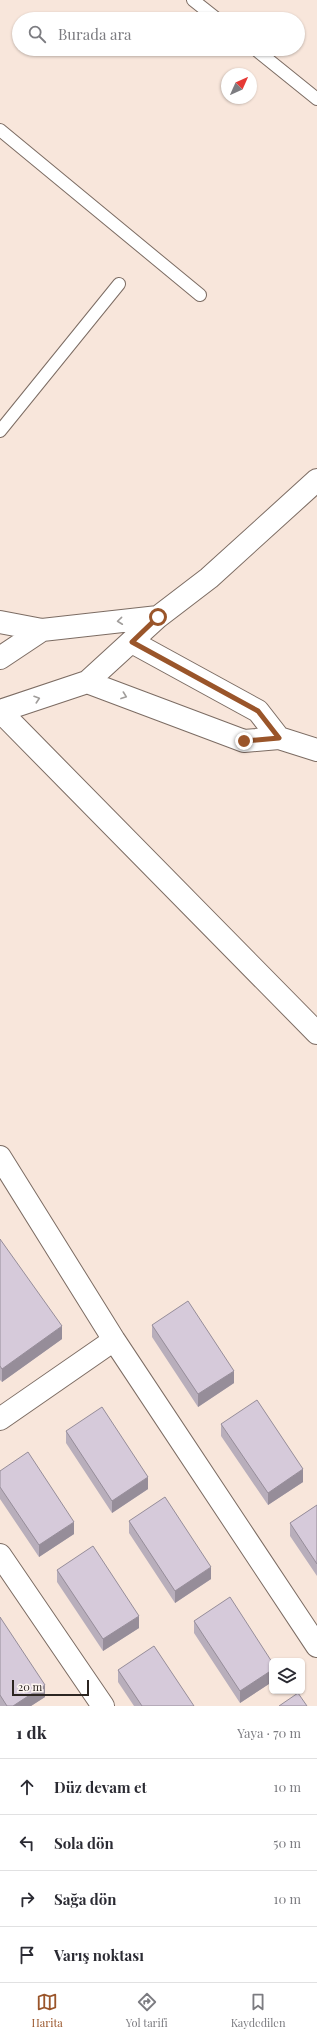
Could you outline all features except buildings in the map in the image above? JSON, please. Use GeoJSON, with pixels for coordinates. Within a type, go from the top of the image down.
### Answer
{"type":"FeatureCollection","features":[{"type":"Feature","properties":{"kind":"street"},"geometry":{"type":"LineString","coordinates":[[317,480],[209,578],[158,617],[87,682],[0,711],[317,1033]]}},
{"type":"Feature","properties":{"kind":"street"},"geometry":{"type":"LineString","coordinates":[[0,622],[42,630],[158,617]]}},
{"type":"Feature","properties":{"kind":"street"},"geometry":{"type":"LineString","coordinates":[[0,658],[42,630]]}},
{"type":"Feature","properties":{"kind":"street"},"geometry":{"type":"LineString","coordinates":[[132,642],[258,711],[279,738]]}},
{"type":"Feature","properties":{"kind":"street"},"geometry":{"type":"LineString","coordinates":[[87,682],[244,741],[279,738],[317,750]]}},
{"type":"Feature","properties":{"kind":"street"},"geometry":{"type":"LineString","coordinates":[[0,1157],[114,1340],[317,1646]]}},
{"type":"Feature","properties":{"kind":"street"},"geometry":{"type":"LineString","coordinates":[[0,1419],[114,1340]]}},
{"type":"Feature","properties":{"kind":"street"},"geometry":{"type":"LineString","coordinates":[[0,1555],[103,1706]]}},
{"type":"Feature","properties":{"kind":"lane"},"geometry":{"type":"LineString","coordinates":[[193,0],[208,12]]}},
{"type":"Feature","properties":{"kind":"lane"},"geometry":{"type":"LineString","coordinates":[[264,56],[317,99]]}},
{"type":"Feature","properties":{"kind":"lane"},"geometry":{"type":"LineString","coordinates":[[0,130],[200,295]]}},
{"type":"Feature","properties":{"kind":"lane"},"geometry":{"type":"LineString","coordinates":[[0,431],[119,284]]}},
{"type":"Feature","properties":{"kind":"route"},"geometry":{"type":"LineString","coordinates":[[158,617],[132,642],[258,711],[279,738],[244,741]]}}]}
